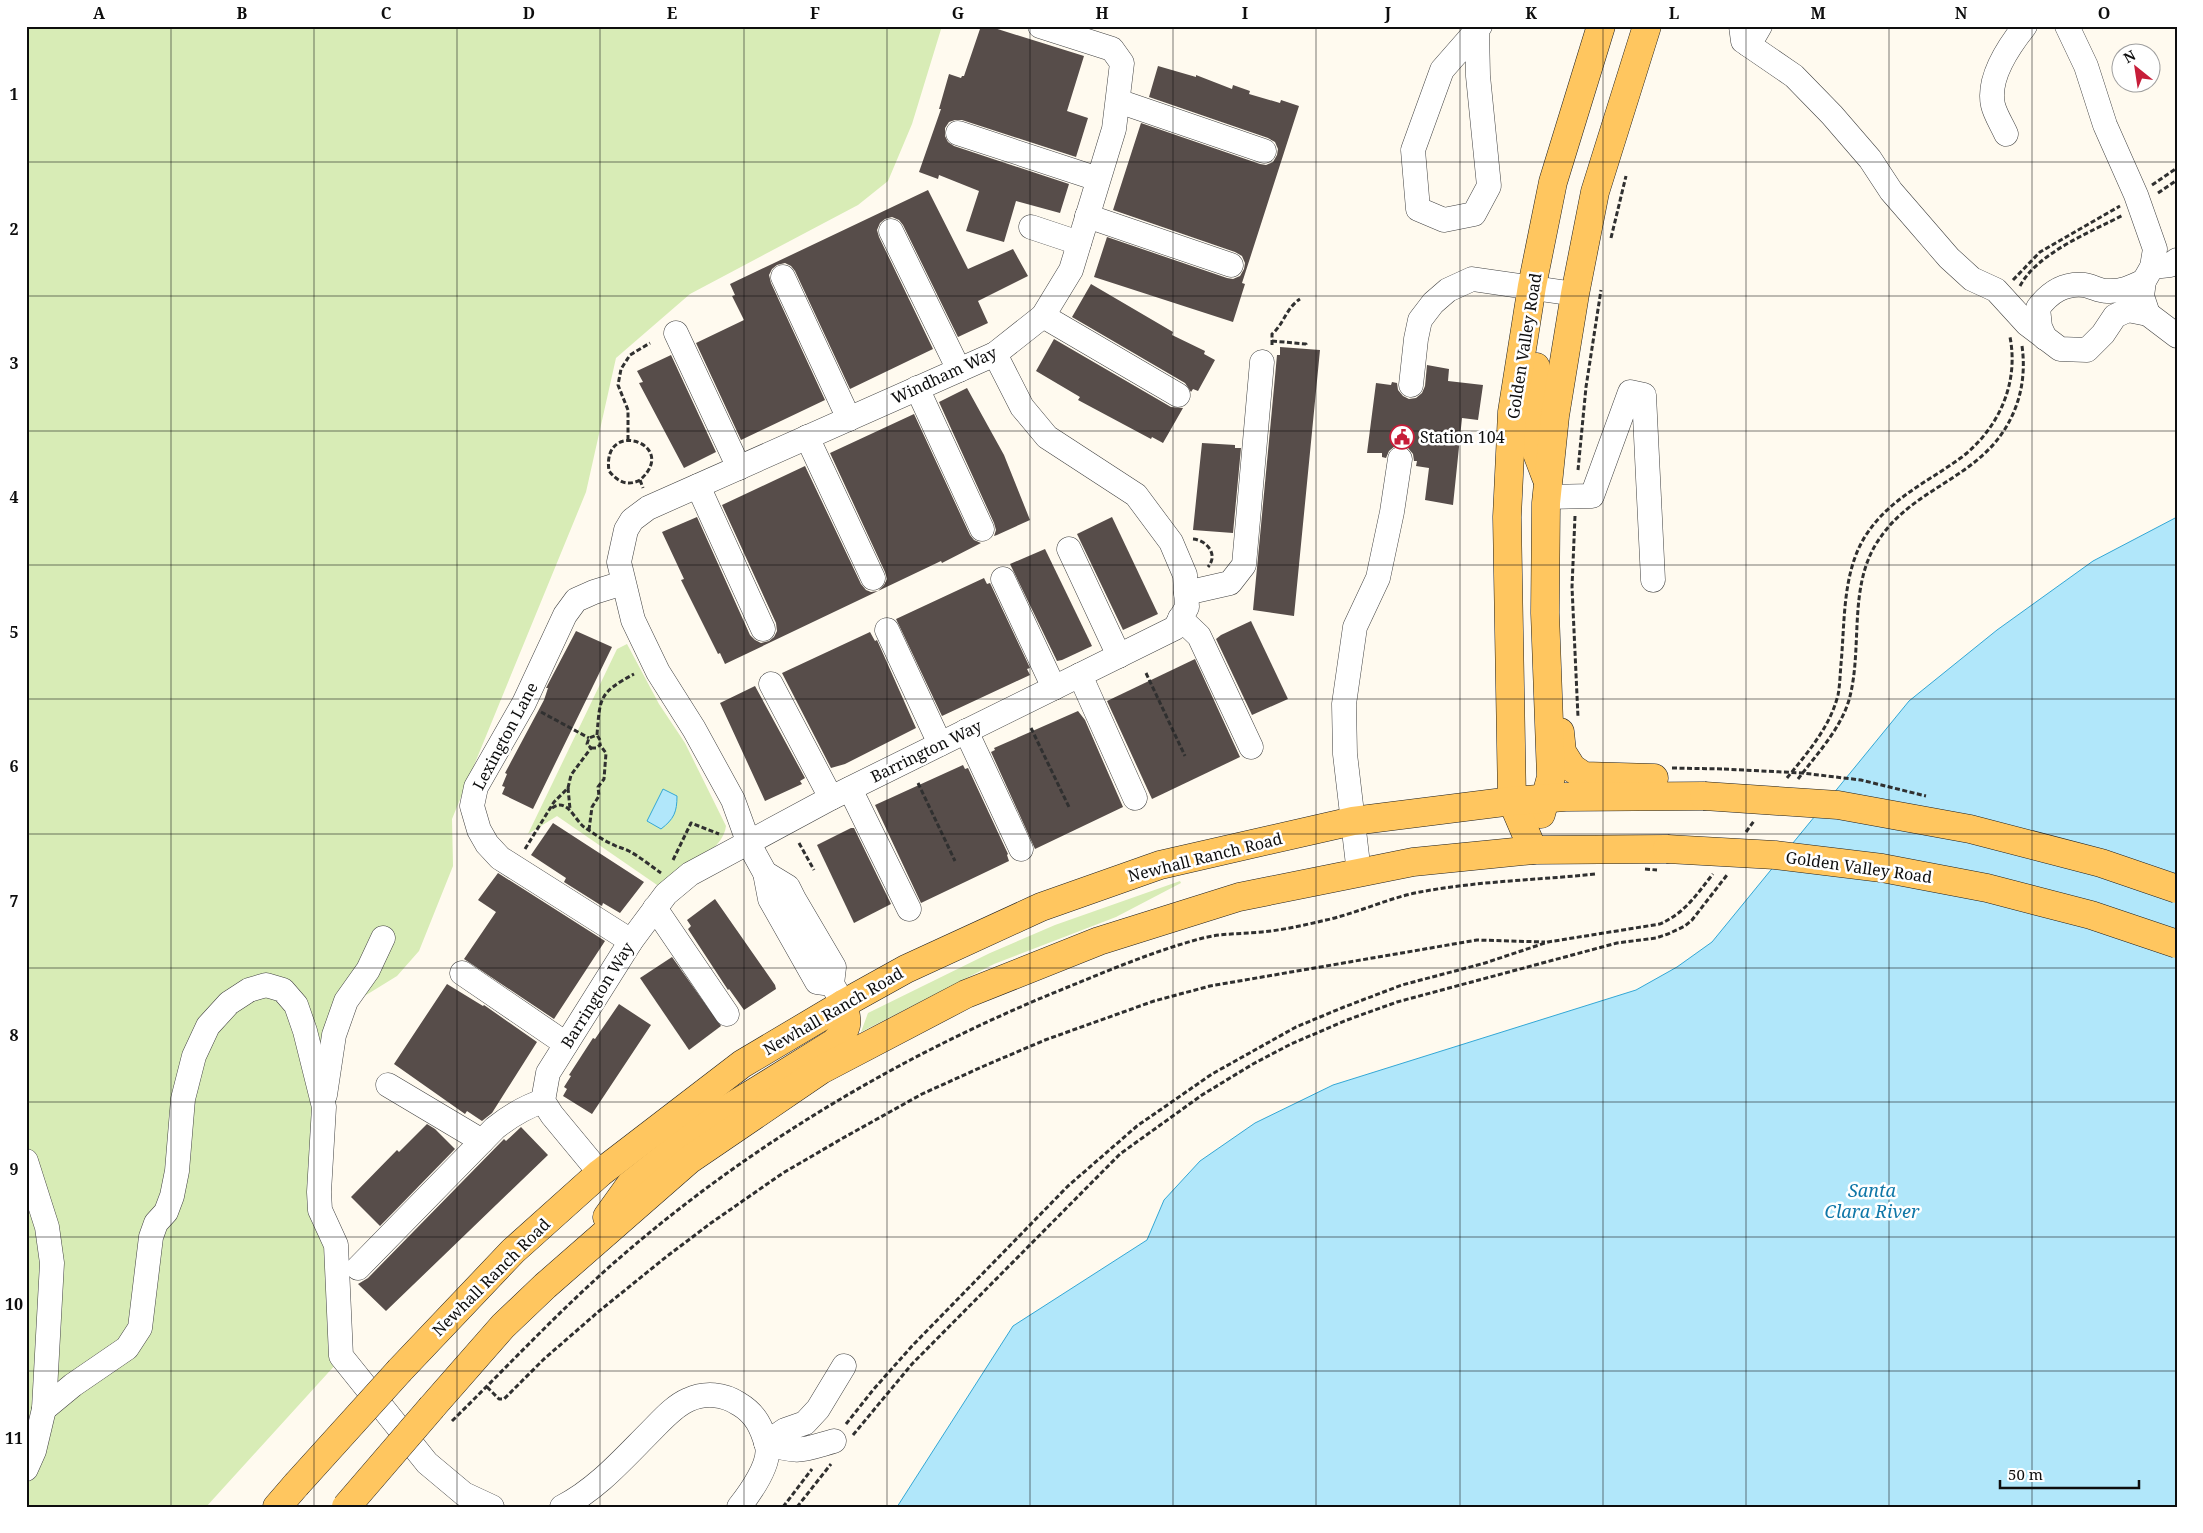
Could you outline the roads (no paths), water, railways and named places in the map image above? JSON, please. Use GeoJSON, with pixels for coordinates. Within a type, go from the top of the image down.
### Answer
{"type":"FeatureCollection","features":[{"type":"Feature","properties":{"kind":"main road","name":"Golden Valley Road"},"geometry":{"type":"LineString","coordinates":[[1601,26],[1553,182],[1532,286],[1512,412],[1507,517],[1512,801],[1532,850],[1665,859],[1775,855],[1882,868],[1997,890],[2091,915],[2177,944]]}},
{"type":"Feature","properties":{"kind":"main road"},"geometry":{"type":"LineString","coordinates":[[346,1507],[440,1416],[503,1326],[689,1160],[821,1070],[966,994],[1099,941],[1240,897],[1413,862],[1532,850],[1551,777],[1546,595],[1547,490],[1555,416],[1575,294],[1595,192],[1646,26]]}},
{"type":"Feature","properties":{"kind":"main road"},"geometry":{"type":"LineString","coordinates":[[1523,343],[1534,346],[1538,354],[1533,394],[1532,440],[1547,490]]}},
{"type":"Feature","properties":{"kind":"main road"},"geometry":{"type":"LineString","coordinates":[[1546,595],[1562,752],[1572,768],[1584,776],[1673,779],[1704,796]]}},
{"type":"Feature","properties":{"kind":"main road"},"geometry":{"type":"LineString","coordinates":[[1544,799],[1704,796],[1838,805],[1970,829],[2102,863],[2177,889]]}},
{"type":"Feature","properties":{"kind":"main road","name":"Newhall Ranch Road"},"geometry":{"type":"LineString","coordinates":[[277,1507],[400,1370],[513,1251],[600,1173],[742,1064],[838,994],[906,969],[1041,907],[1160,865],[1353,821],[1512,801],[1544,799]]}},
{"type":"Feature","properties":{"kind":"main road"},"geometry":{"type":"LineString","coordinates":[[584,1252],[630,1185],[721,1113],[834,1043],[845,1032],[847,1018],[838,994]]}},
{"type":"Feature","properties":{"kind":"street","name":"Windham Way"},"geometry":{"type":"LineString","coordinates":[[623,583],[619,562],[626,530],[632,520],[648,508],[995,354],[1043,316],[1071,270],[1114,129],[1122,63],[1112,49],[1040,26]]}},
{"type":"Feature","properties":{"kind":"street"},"geometry":{"type":"LineString","coordinates":[[2006,134],[1992,104],[1995,75],[2013,41],[2025,26]]}},
{"type":"Feature","properties":{"kind":"street"},"geometry":{"type":"LineString","coordinates":[[2067,26],[2086,66],[2105,125],[2136,195],[2155,249],[2142,296],[2148,314]]}},
{"type":"Feature","properties":{"kind":"street"},"geometry":{"type":"LineString","coordinates":[[1478,28],[1478,76],[1486,136],[1489,186],[1474,214],[1444,220],[1418,209],[1413,150],[1442,70],[1478,28]]}},
{"type":"Feature","properties":{"kind":"street"},"geometry":{"type":"LineString","coordinates":[[1750,32],[1832,115],[1870,159],[1891,191],[1949,258],[1972,279],[1996,290],[2027,324],[2060,349],[2087,350],[2103,334],[2115,316],[2128,310],[2148,314],[2177,336]]}},
{"type":"Feature","properties":{"kind":"street"},"geometry":{"type":"LineString","coordinates":[[1118,101],[1264,151]]}},
{"type":"Feature","properties":{"kind":"street"},"geometry":{"type":"LineString","coordinates":[[958,133],[1098,179]]}},
{"type":"Feature","properties":{"kind":"street"},"geometry":{"type":"LineString","coordinates":[[1087,216],[1231,264]]}},
{"type":"Feature","properties":{"kind":"street"},"geometry":{"type":"LineString","coordinates":[[1031,227],[1079,243]]}},
{"type":"Feature","properties":{"kind":"street"},"geometry":{"type":"LineString","coordinates":[[891,231],[958,370]]}},
{"type":"Feature","properties":{"kind":"street"},"geometry":{"type":"LineString","coordinates":[[2045,338],[2040,327],[2038,308],[2048,294],[2065,286],[2085,285],[2106,292],[2127,290],[2148,274],[2177,260]]}},
{"type":"Feature","properties":{"kind":"street"},"geometry":{"type":"LineString","coordinates":[[783,277],[849,419]]}},
{"type":"Feature","properties":{"kind":"street"},"geometry":{"type":"LineString","coordinates":[[1411,385],[1420,320],[1433,303],[1448,290],[1472,279],[1532,286],[1575,294]]}},
{"type":"Feature","properties":{"kind":"street"},"geometry":{"type":"LineString","coordinates":[[1043,316],[1178,396]]}},
{"type":"Feature","properties":{"kind":"street"},"geometry":{"type":"LineString","coordinates":[[676,333],[739,468]]}},
{"type":"Feature","properties":{"kind":"street"},"geometry":{"type":"LineString","coordinates":[[1186,593],[1230,583],[1244,565],[1269,350]]}},
{"type":"Feature","properties":{"kind":"street"},"geometry":{"type":"LineString","coordinates":[[995,354],[1022,407],[1047,437],[1136,495],[1171,542],[1184,576],[1186,607],[1180,618],[1199,636],[1251,747]]}},
{"type":"Feature","properties":{"kind":"street"},"geometry":{"type":"LineString","coordinates":[[917,388],[982,529]]}},
{"type":"Feature","properties":{"kind":"street"},"geometry":{"type":"LineString","coordinates":[[1547,490],[1575,497],[1592,496],[1630,392],[1644,395],[1652,580]]}},
{"type":"Feature","properties":{"kind":"street"},"geometry":{"type":"LineString","coordinates":[[807,437],[873,578]]}},
{"type":"Feature","properties":{"kind":"street"},"geometry":{"type":"LineString","coordinates":[[1359,872],[1345,754],[1344,704],[1355,627],[1378,578],[1392,512],[1400,459]]}},
{"type":"Feature","properties":{"kind":"street"},"geometry":{"type":"LineString","coordinates":[[698,486],[763,629]]}},
{"type":"Feature","properties":{"kind":"street"},"geometry":{"type":"LineString","coordinates":[[1069,549],[1119,656]]}},
{"type":"Feature","properties":{"kind":"street"},"geometry":{"type":"LineString","coordinates":[[1003,579],[1054,688]]}},
{"type":"Feature","properties":{"kind":"street"},"geometry":{"type":"LineString","coordinates":[[623,583],[633,620],[658,672],[694,728],[733,800],[749,844],[766,873],[788,887],[834,967],[838,994]]}},
{"type":"Feature","properties":{"kind":"street","name":"Lexington Lane"},"geometry":{"type":"LineString","coordinates":[[623,583],[576,600],[565,615],[524,703],[476,787],[472,806],[479,830],[487,844],[500,858],[631,941]]}},
{"type":"Feature","properties":{"kind":"street","name":"Barrington Way"},"geometry":{"type":"LineString","coordinates":[[543,1101],[548,1073],[631,941],[666,894],[690,874],[841,794],[1175,628],[1180,618]]}},
{"type":"Feature","properties":{"kind":"street"},"geometry":{"type":"LineString","coordinates":[[887,630],[940,744]]}},
{"type":"Feature","properties":{"kind":"street"},"geometry":{"type":"LineString","coordinates":[[1080,675],[1135,798]]}},
{"type":"Feature","properties":{"kind":"street"},"geometry":{"type":"LineString","coordinates":[[771,684],[841,794],[909,909]]}},
{"type":"Feature","properties":{"kind":"street"},"geometry":{"type":"LineString","coordinates":[[966,731],[1021,849]]}},
{"type":"Feature","properties":{"kind":"street"},"geometry":{"type":"LineString","coordinates":[[655,908],[728,1014]]}},
{"type":"Feature","properties":{"kind":"street"},"geometry":{"type":"LineString","coordinates":[[384,938],[368,970],[346,1001],[334,1035],[324,1107],[319,1192],[320,1210],[336,1245],[342,1356],[427,1463],[464,1494],[492,1507]]}},
{"type":"Feature","properties":{"kind":"street"},"geometry":{"type":"LineString","coordinates":[[462,973],[566,1044]]}},
{"type":"Feature","properties":{"kind":"street"},"geometry":{"type":"LineString","coordinates":[[44,1409],[73,1385],[128,1348],[140,1328],[151,1237],[156,1223],[166,1212],[172,1196],[177,1171],[184,1099],[194,1056],[208,1026],[229,1003],[249,990],[266,985],[283,990],[296,1005],[305,1031],[324,1107]]}},
{"type":"Feature","properties":{"kind":"street"},"geometry":{"type":"LineString","coordinates":[[388,1085],[482,1141]]}},
{"type":"Feature","properties":{"kind":"street"},"geometry":{"type":"LineString","coordinates":[[358,1268],[482,1141],[511,1116],[543,1101],[567,1134],[600,1173]]}},
{"type":"Feature","properties":{"kind":"street"},"geometry":{"type":"LineString","coordinates":[[26,1161],[47,1227],[52,1263],[51,1310],[44,1409],[34,1451],[26,1469]]}},
{"type":"Feature","properties":{"kind":"street"},"geometry":{"type":"LineString","coordinates":[[766,1443],[785,1430],[805,1423],[818,1409],[844,1366]]}},
{"type":"Feature","properties":{"kind":"street"},"geometry":{"type":"LineString","coordinates":[[562,1507],[579,1498],[603,1478],[668,1414],[688,1400],[709,1395],[729,1397],[746,1408],[757,1420],[766,1443],[768,1452],[762,1472],[739,1507]]}},
{"type":"Feature","properties":{"kind":"street"},"geometry":{"type":"LineString","coordinates":[[766,1443],[790,1451],[799,1451],[834,1440]]}},
{"type":"Feature","properties":{"kind":"water","name":"Santa Clara River"},"geometry":{"type":"Polygon","coordinates":[[[2177,517],[2177,1507],[897,1507],[1013,1326],[1147,1240],[1164,1200],[1200,1161],[1255,1123],[1333,1085],[1636,990],[1677,967],[1712,942],[1909,701],[1997,630],[2093,561],[2177,517]]]}},
{"type":"Feature","properties":{"kind":"water"},"geometry":{"type":"Polygon","coordinates":[[[663,789],[677,796],[677,802],[672,818],[661,829],[647,821],[663,789]]]}},
{"type":"Feature","properties":{"kind":"place","name":"Station 104"},"geometry":{"type":"Point","coordinates":[1402,437]}}]}
